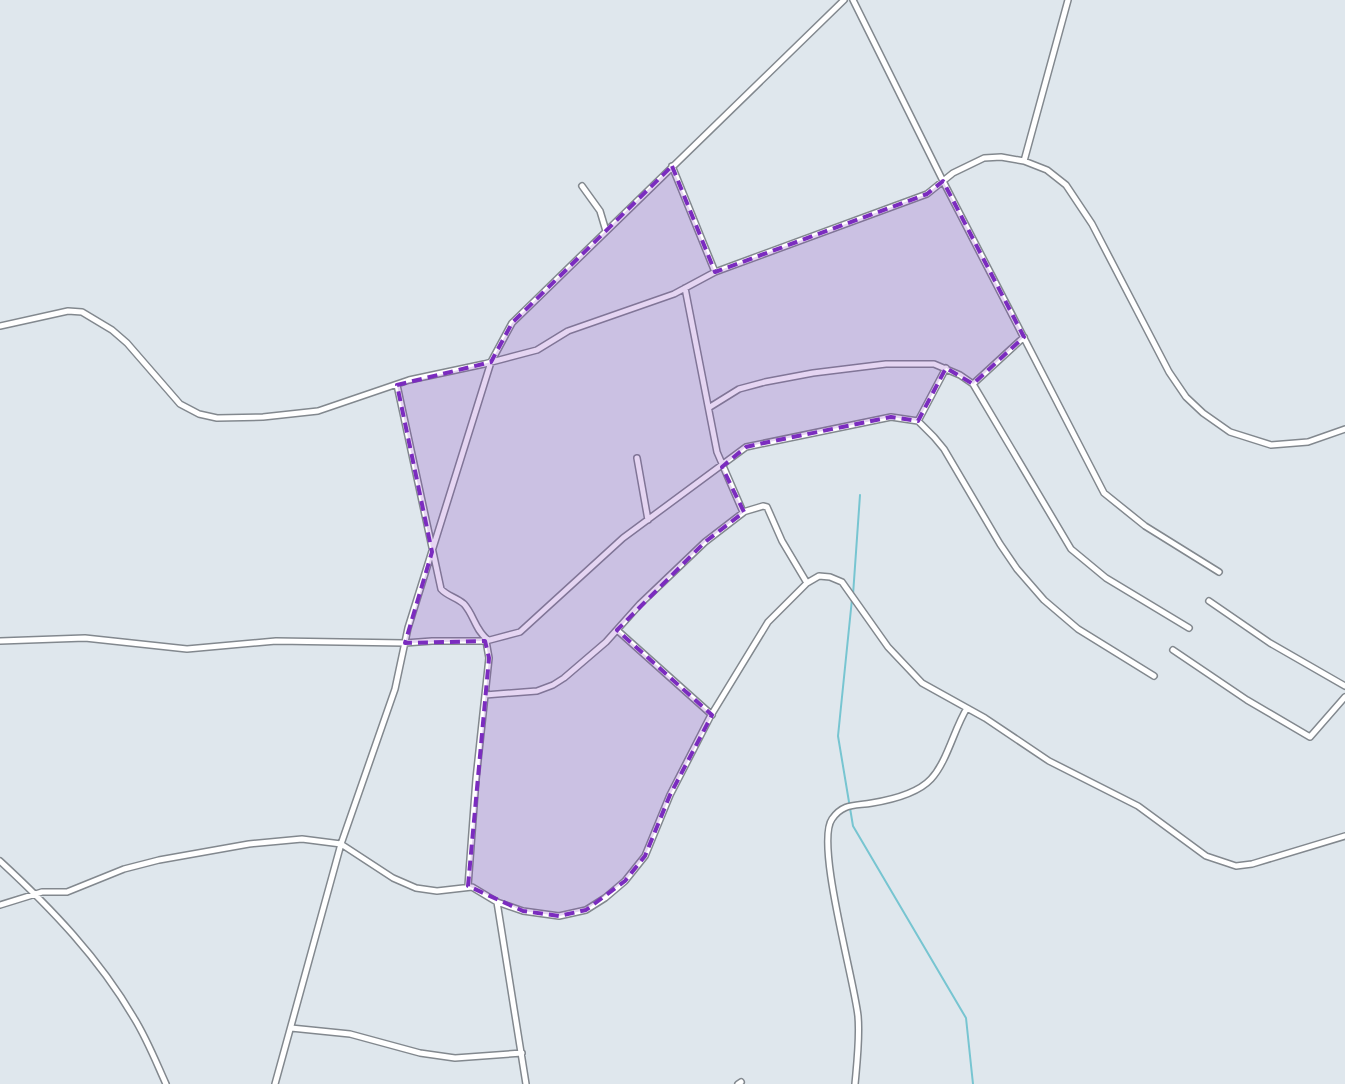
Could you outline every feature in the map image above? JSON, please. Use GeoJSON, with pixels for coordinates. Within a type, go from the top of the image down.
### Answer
{"type":"FeatureCollection","features":[{"type":"Feature","properties":{"kind":"street"},"geometry":{"type":"LineString","coordinates":[[275,1084],[341,844],[395,689],[405,643],[490,362],[512,323],[844,0]]}},
{"type":"Feature","properties":{"kind":"street"},"geometry":{"type":"LineString","coordinates":[[853,0],[943,181],[1104,493],[1145,526],[1219,572]]}},
{"type":"Feature","properties":{"kind":"street"},"geometry":{"type":"LineString","coordinates":[[1024,161],[1068,0]]}},
{"type":"Feature","properties":{"kind":"street"},"geometry":{"type":"LineString","coordinates":[[0,326],[68,311],[82,312],[112,330],[127,343],[180,404],[199,414],[216,418],[263,417],[318,411],[397,385],[537,350],[568,331],[685,288],[715,272],[927,194],[971,163],[984,158],[1001,157],[1024,161],[1047,170],[1066,185],[1092,224],[1168,372],[1186,397],[1204,413],[1230,432],[1271,444],[1308,442],[1345,429]]}},
{"type":"Feature","properties":{"kind":"street"},"geometry":{"type":"LineString","coordinates":[[672,166],[715,272]]}},
{"type":"Feature","properties":{"kind":"street"},"geometry":{"type":"LineString","coordinates":[[582,186],[600,211],[606,231]]}},
{"type":"Feature","properties":{"kind":"street"},"geometry":{"type":"LineString","coordinates":[[685,288],[710,407],[717,452],[722,467],[744,512]]}},
{"type":"Feature","properties":{"kind":"street"},"geometry":{"type":"LineString","coordinates":[[973,384],[1024,337]]}},
{"type":"Feature","properties":{"kind":"street"},"geometry":{"type":"LineString","coordinates":[[710,407],[739,390],[765,382],[813,373],[886,364],[920,363],[946,368],[973,384],[1071,549],[1106,578],[1189,628]]}},
{"type":"Feature","properties":{"kind":"street"},"geometry":{"type":"LineString","coordinates":[[918,421],[946,368]]}},
{"type":"Feature","properties":{"kind":"street"},"geometry":{"type":"LineString","coordinates":[[397,385],[441,589],[465,605],[479,633],[487,641],[489,658],[474,796],[468,886]]}},
{"type":"Feature","properties":{"kind":"street"},"geometry":{"type":"LineString","coordinates":[[0,641],[85,638],[187,650],[276,641],[405,643],[487,641],[520,632],[600,558],[746,447],[891,417],[918,421],[944,449],[1000,544],[1044,600],[1078,629],[1154,676]]}},
{"type":"Feature","properties":{"kind":"street"},"geometry":{"type":"LineString","coordinates":[[637,458],[648,520]]}},
{"type":"Feature","properties":{"kind":"street"},"geometry":{"type":"LineString","coordinates":[[485,695],[516,694],[553,685],[606,642],[640,604],[675,573],[705,542],[744,512],[763,506],[767,507],[782,541],[807,583]]}},
{"type":"Feature","properties":{"kind":"street"},"geometry":{"type":"LineString","coordinates":[[0,905],[36,894],[68,892],[124,869],[208,851],[302,839],[341,844],[393,878],[416,888],[436,891],[468,886],[497,902],[523,911],[559,916],[586,910],[605,898],[625,881],[645,856],[670,795],[712,715],[768,622],[807,583],[819,576],[830,577],[842,582],[904,665],[922,683],[985,718],[1041,757],[1087,782],[1138,806],[1192,846],[1215,860],[1236,866],[1252,864],[1345,836]]}},
{"type":"Feature","properties":{"kind":"street"},"geometry":{"type":"LineString","coordinates":[[1209,601],[1270,643],[1345,686]]}},
{"type":"Feature","properties":{"kind":"street"},"geometry":{"type":"LineString","coordinates":[[617,630],[712,715]]}},
{"type":"Feature","properties":{"kind":"street"},"geometry":{"type":"LineString","coordinates":[[1173,650],[1247,700],[1310,737],[1345,697]]}},
{"type":"Feature","properties":{"kind":"street"},"geometry":{"type":"LineString","coordinates":[[855,1084],[858,1018],[854,988],[832,879],[827,829],[831,820],[841,808],[851,805],[871,804],[898,796],[931,779],[940,765],[967,708]]}},
{"type":"Feature","properties":{"kind":"street"},"geometry":{"type":"LineString","coordinates":[[0,861],[36,894],[108,978],[135,1019],[166,1084]]}},
{"type":"Feature","properties":{"kind":"street"},"geometry":{"type":"LineString","coordinates":[[497,902],[526,1084]]}},
{"type":"Feature","properties":{"kind":"street"},"geometry":{"type":"LineString","coordinates":[[291,1028],[350,1034],[420,1053],[455,1058],[522,1053]]}},
{"type":"Feature","properties":{"kind":"highlighted area"},"geometry":{"type":"Polygon","coordinates":[[[672,166],[715,272],[927,194],[943,181],[1024,337],[973,384],[946,368],[918,421],[891,417],[746,447],[722,467],[744,512],[705,542],[617,630],[712,715],[670,795],[645,856],[625,881],[586,910],[559,916],[523,911],[468,886],[489,658],[485,641],[405,643],[432,552],[397,385],[491,362],[512,323],[672,166]]]}},
{"type":"Feature","properties":{"kind":"waterway"},"geometry":{"type":"LineString","coordinates":[[853,595],[860,495]]}},
{"type":"Feature","properties":{"kind":"waterway"},"geometry":{"type":"LineString","coordinates":[[852,599],[838,736],[853,826],[966,1018],[973,1084]]}}]}
